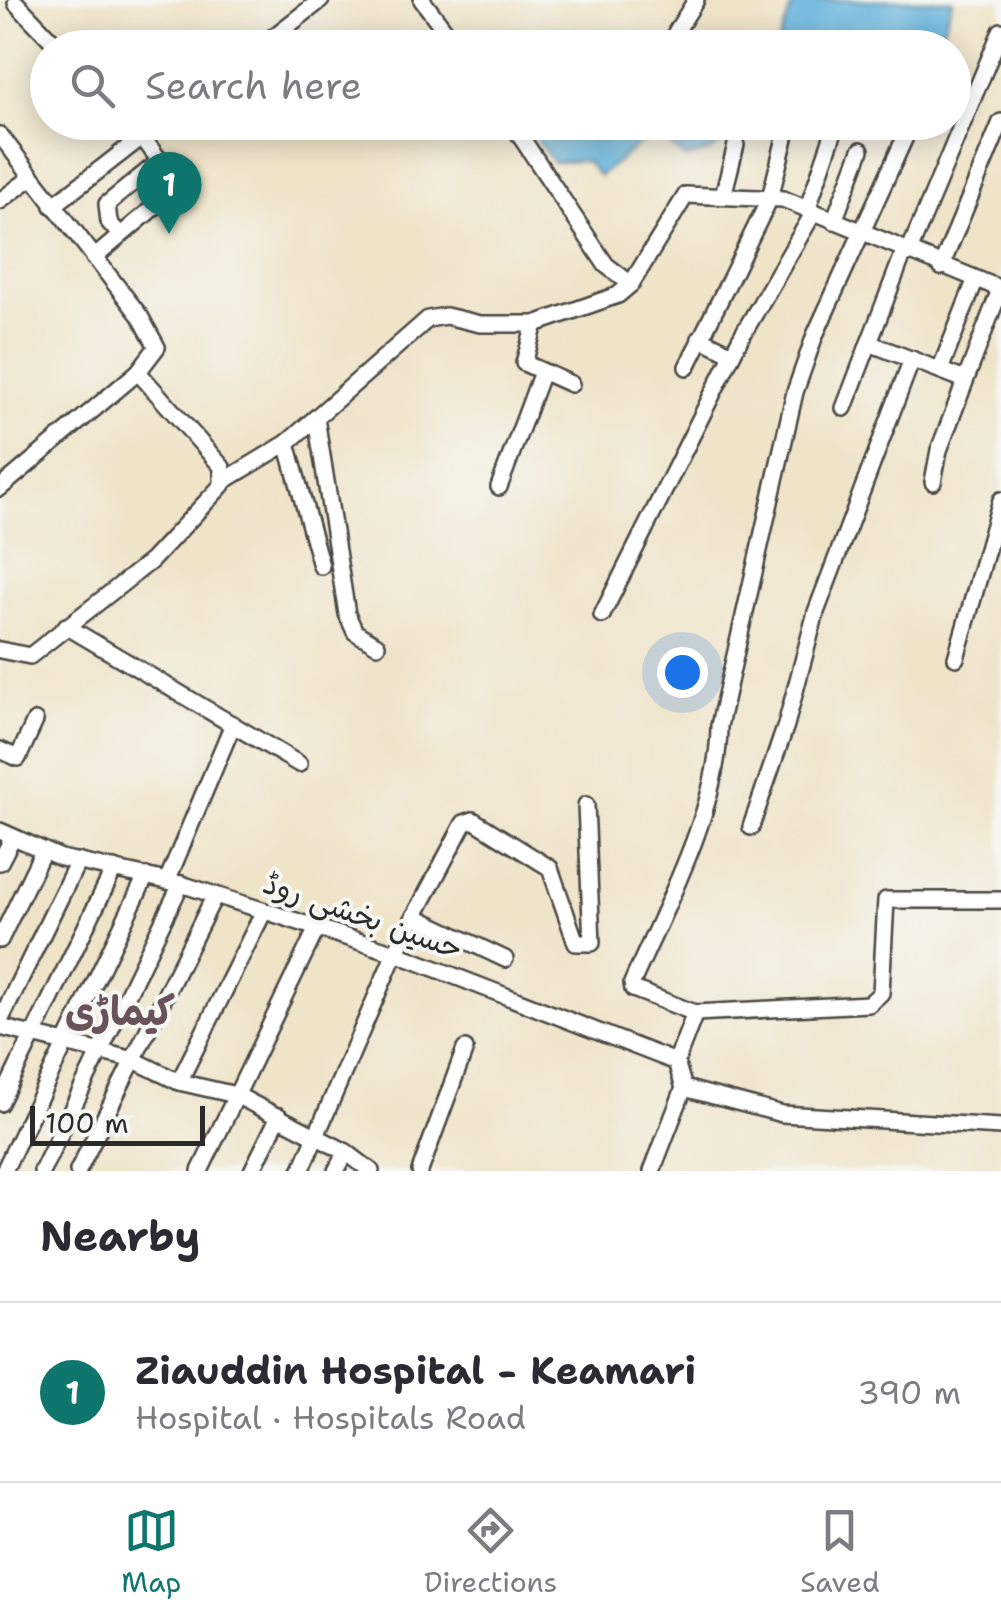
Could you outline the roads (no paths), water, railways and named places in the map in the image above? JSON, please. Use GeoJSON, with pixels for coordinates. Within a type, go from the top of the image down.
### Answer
{"type":"FeatureCollection","features":[{"type":"Feature","properties":{"kind":"street"},"geometry":{"type":"LineString","coordinates":[[282,30],[320,0]]}},
{"type":"Feature","properties":{"kind":"street"},"geometry":{"type":"LineString","coordinates":[[422,0],[444,30]]}},
{"type":"Feature","properties":{"kind":"street"},"geometry":{"type":"LineString","coordinates":[[677,30],[696,0]]}},
{"type":"Feature","properties":{"kind":"street"},"geometry":{"type":"LineString","coordinates":[[0,14],[18,2],[43,30]]}},
{"type":"Feature","properties":{"kind":"street"},"geometry":{"type":"LineString","coordinates":[[971,101],[1001,31]]}},
{"type":"Feature","properties":{"kind":"street"},"geometry":{"type":"LineString","coordinates":[[941,267],[1001,122]]}},
{"type":"Feature","properties":{"kind":"street"},"geometry":{"type":"LineString","coordinates":[[0,136],[156,342],[155,353],[138,372],[0,488]]}},
{"type":"Feature","properties":{"kind":"street"},"geometry":{"type":"LineString","coordinates":[[53,206],[138,140]]}},
{"type":"Feature","properties":{"kind":"street"},"geometry":{"type":"LineString","coordinates":[[94,258],[172,192],[170,174],[144,140]]}},
{"type":"Feature","properties":{"kind":"street"},"geometry":{"type":"LineString","coordinates":[[522,140],[606,266],[631,284]]}},
{"type":"Feature","properties":{"kind":"street"},"geometry":{"type":"LineString","coordinates":[[687,367],[770,198],[784,140]]}},
{"type":"Feature","properties":{"kind":"street"},"geometry":{"type":"LineString","coordinates":[[602,615],[732,354],[811,211],[831,140]]}},
{"type":"Feature","properties":{"kind":"street"},"geometry":{"type":"LineString","coordinates":[[904,140],[815,335],[795,392],[719,726],[719,758],[678,879],[632,982],[633,990],[695,1013],[868,1004],[881,992],[886,900],[1001,900]]}},
{"type":"Feature","properties":{"kind":"street"},"geometry":{"type":"LineString","coordinates":[[844,408],[954,140]]}},
{"type":"Feature","properties":{"kind":"street"},"geometry":{"type":"LineString","coordinates":[[724,196],[736,145]]}},
{"type":"Feature","properties":{"kind":"street"},"geometry":{"type":"LineString","coordinates":[[834,221],[860,150]]}},
{"type":"Feature","properties":{"kind":"street"},"geometry":{"type":"LineString","coordinates":[[120,235],[109,222],[107,204],[160,160]]}},
{"type":"Feature","properties":{"kind":"street"},"geometry":{"type":"LineString","coordinates":[[0,201],[32,177]]}},
{"type":"Feature","properties":{"kind":"street"},"geometry":{"type":"LineString","coordinates":[[0,650],[30,656],[151,561],[224,481],[287,443],[434,316],[480,324],[535,324],[618,295],[631,284],[681,198],[770,198],[1001,288],[939,450],[934,482]]}},
{"type":"Feature","properties":{"kind":"street"},"geometry":{"type":"LineString","coordinates":[[940,370],[975,280]]}},
{"type":"Feature","properties":{"kind":"street"},"geometry":{"type":"LineString","coordinates":[[535,324],[524,362],[570,384]]}},
{"type":"Feature","properties":{"kind":"street"},"geometry":{"type":"LineString","coordinates":[[700,338],[732,354]]}},
{"type":"Feature","properties":{"kind":"street"},"geometry":{"type":"LineString","coordinates":[[869,342],[964,380]]}},
{"type":"Feature","properties":{"kind":"street"},"geometry":{"type":"LineString","coordinates":[[751,827],[781,742],[816,612],[912,360]]}},
{"type":"Feature","properties":{"kind":"street"},"geometry":{"type":"LineString","coordinates":[[138,372],[222,467],[224,481]]}},
{"type":"Feature","properties":{"kind":"street"},"geometry":{"type":"LineString","coordinates":[[498,487],[542,372]]}},
{"type":"Feature","properties":{"kind":"street"},"geometry":{"type":"LineString","coordinates":[[316,418],[347,614],[355,632],[377,646]]}},
{"type":"Feature","properties":{"kind":"street"},"geometry":{"type":"LineString","coordinates":[[287,443],[322,566]]}},
{"type":"Feature","properties":{"kind":"street"},"geometry":{"type":"LineString","coordinates":[[956,658],[1001,500]]}},
{"type":"Feature","properties":{"kind":"street"},"geometry":{"type":"LineString","coordinates":[[66,626],[300,764]]}},
{"type":"Feature","properties":{"kind":"street"},"geometry":{"type":"LineString","coordinates":[[0,750],[18,758],[35,720]]}},
{"type":"Feature","properties":{"kind":"street"},"geometry":{"type":"LineString","coordinates":[[42,1171],[174,883],[233,724]]}},
{"type":"Feature","properties":{"kind":"street"},"geometry":{"type":"LineString","coordinates":[[301,1171],[394,953],[464,823],[474,820],[550,868],[576,943],[592,943],[586,805]]}},
{"type":"Feature","properties":{"kind":"street"},"geometry":{"type":"LineString","coordinates":[[0,862],[6,834]]}},
{"type":"Feature","properties":{"kind":"street","name":"حسین بخشی روڈ"},"geometry":{"type":"LineString","coordinates":[[6,834],[42,850],[174,883],[394,953],[676,1062]]}},
{"type":"Feature","properties":{"kind":"street"},"geometry":{"type":"LineString","coordinates":[[0,940],[42,850]]}},
{"type":"Feature","properties":{"kind":"street"},"geometry":{"type":"LineString","coordinates":[[78,861],[0,1024],[134,1060],[179,1082],[236,1096],[346,1152],[371,1171]]}},
{"type":"Feature","properties":{"kind":"street"},"geometry":{"type":"LineString","coordinates":[[0,1103],[114,869]]}},
{"type":"Feature","properties":{"kind":"street"},"geometry":{"type":"LineString","coordinates":[[4,1171],[146,876]]}},
{"type":"Feature","properties":{"kind":"street"},"geometry":{"type":"LineString","coordinates":[[78,1171],[215,895]]}},
{"type":"Feature","properties":{"kind":"street"},"geometry":{"type":"LineString","coordinates":[[179,1082],[264,911]]}},
{"type":"Feature","properties":{"kind":"street"},"geometry":{"type":"LineString","coordinates":[[414,916],[504,959]]}},
{"type":"Feature","properties":{"kind":"street"},"geometry":{"type":"LineString","coordinates":[[200,1171],[317,928]]}},
{"type":"Feature","properties":{"kind":"street"},"geometry":{"type":"LineString","coordinates":[[652,1171],[684,1088],[676,1062],[695,1013]]}},
{"type":"Feature","properties":{"kind":"street"},"geometry":{"type":"LineString","coordinates":[[420,1171],[465,1049]]}},
{"type":"Feature","properties":{"kind":"street"},"geometry":{"type":"LineString","coordinates":[[684,1088],[782,1114],[1001,1127]]}},
{"type":"Feature","properties":{"kind":"street"},"geometry":{"type":"LineString","coordinates":[[252,1171],[279,1116]]}},
{"type":"Feature","properties":{"kind":"street"},"geometry":{"type":"LineString","coordinates":[[336,1171],[346,1152]]}},
{"type":"Feature","properties":{"kind":"water"},"geometry":{"type":"Polygon","coordinates":[[[794,0],[953,0],[943,30],[783,30],[794,0]]]}},
{"type":"Feature","properties":{"kind":"water"},"geometry":{"type":"Polygon","coordinates":[[[537,140],[645,140],[599,176],[586,161],[553,162],[537,140]]]}},
{"type":"Feature","properties":{"kind":"water"},"geometry":{"type":"Polygon","coordinates":[[[664,140],[725,140],[711,151],[685,158],[664,140]]]}},
{"type":"Feature","properties":{"kind":"place","name":"Ziauddin Hospital - Keamari"},"geometry":{"type":"Point","coordinates":[169,234]}},
{"type":"Feature","properties":{"kind":"district","name":"کیماڑی"},"geometry":{"type":"Point","coordinates":[120,1011]}}]}
